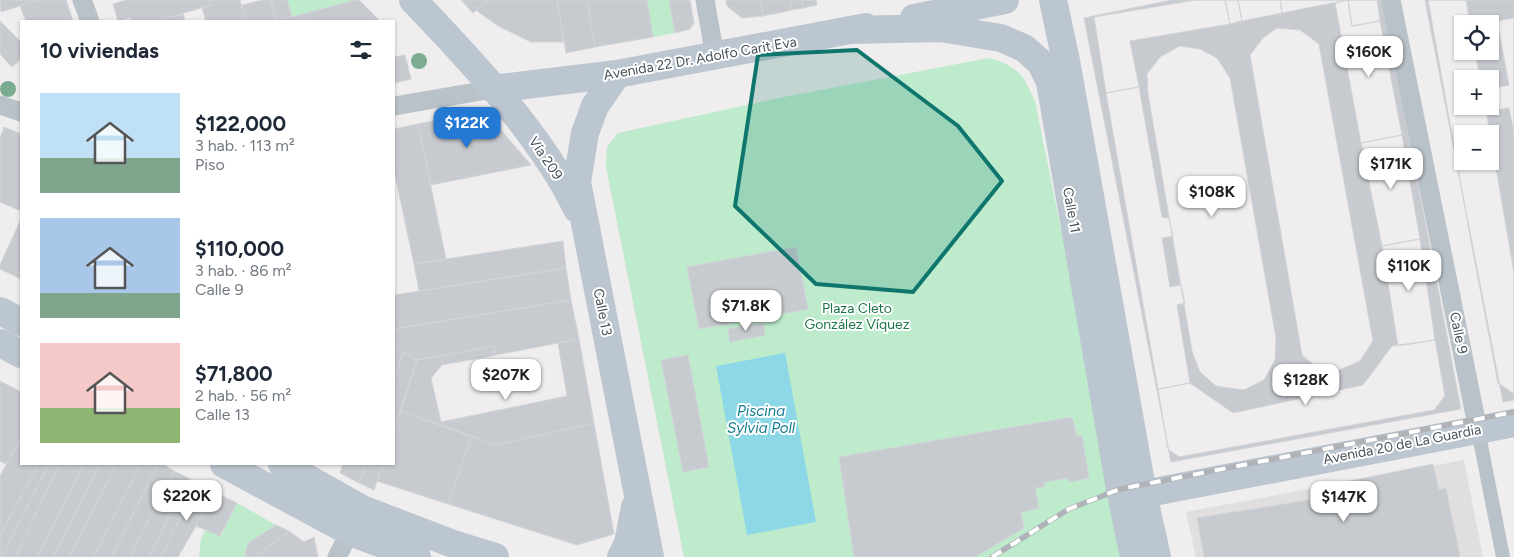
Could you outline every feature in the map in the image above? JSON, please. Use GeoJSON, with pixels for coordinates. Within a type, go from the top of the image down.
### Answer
{"type":"FeatureCollection","features":[{"type":"Feature","properties":{"kind":"main road","name":"Vía 209"},"geometry":{"type":"LineString","coordinates":[[413,0],[493,89],[549,161],[571,196],[588,233]]}},
{"type":"Feature","properties":{"kind":"main road","name":"Avenida 22 Dr. Adolfo Carit Eva"},"geometry":{"type":"LineString","coordinates":[[493,89],[617,74],[1006,0]]}},
{"type":"Feature","properties":{"kind":"main road","name":"Calle 11"},"geometry":{"type":"LineString","coordinates":[[1052,0],[1066,61],[1133,496],[1134,557]]}},
{"type":"Feature","properties":{"kind":"main road"},"geometry":{"type":"LineString","coordinates":[[940,28],[1010,24],[1030,30],[1047,42],[1066,61]]}},
{"type":"Feature","properties":{"kind":"main road","name":"Calle 11"},"geometry":{"type":"LineString","coordinates":[[849,30],[940,28],[1001,38],[1024,48],[1041,62],[1050,82],[1133,496],[1157,557]]}},
{"type":"Feature","properties":{"kind":"main road","name":"Calle 13"},"geometry":{"type":"LineString","coordinates":[[617,74],[595,106],[585,133],[577,182],[650,557]]}},
{"type":"Feature","properties":{"kind":"main road"},"geometry":{"type":"LineString","coordinates":[[0,311],[20,321]]}},
{"type":"Feature","properties":{"kind":"main road"},"geometry":{"type":"LineString","coordinates":[[0,343],[20,353]]}},
{"type":"Feature","properties":{"kind":"main road","name":"Avenida 20 de La Guardia"},"geometry":{"type":"LineString","coordinates":[[1133,496],[1514,423]]}},
{"type":"Feature","properties":{"kind":"main road"},"geometry":{"type":"LineString","coordinates":[[226,465],[350,532],[417,557]]}},
{"type":"Feature","properties":{"kind":"main road"},"geometry":{"type":"LineString","coordinates":[[284,465],[362,509],[456,545],[495,557]]}},
{"type":"Feature","properties":{"kind":"main road"},"geometry":{"type":"LineString","coordinates":[[621,557],[628,543],[638,493]]}},
{"type":"Feature","properties":{"kind":"street"},"geometry":{"type":"LineString","coordinates":[[82,0],[90,20]]}},
{"type":"Feature","properties":{"kind":"street"},"geometry":{"type":"LineString","coordinates":[[706,0],[715,56]]}},
{"type":"Feature","properties":{"kind":"street","name":"Calle 9"},"geometry":{"type":"LineString","coordinates":[[1391,0],[1478,430]]}},
{"type":"Feature","properties":{"kind":"street","name":"Avenida 22 Dr. Adolfo Carit Eva"},"geometry":{"type":"LineString","coordinates":[[395,106],[493,89]]}},
{"type":"Feature","properties":{"kind":"street"},"geometry":{"type":"LineString","coordinates":[[0,105],[20,112]]}},
{"type":"Feature","properties":{"kind":"street"},"geometry":{"type":"LineString","coordinates":[[1478,430],[1503,557]]}},
{"type":"Feature","properties":{"kind":"street"},"geometry":{"type":"LineString","coordinates":[[337,557],[362,509]]}},
{"type":"Feature","properties":{"kind":"highlighted area"},"geometry":{"type":"Polygon","coordinates":[[[857,50],[958,126],[1002,181],[913,292],[816,284],[735,206],[758,55],[857,50]]]}},
{"type":"Feature","properties":{"kind":"shaded area"},"geometry":{"type":"Polygon","coordinates":[[[1464,460],[1483,557],[1196,557],[1186,512],[1464,460]]]}},
{"type":"Feature","properties":{"kind":"green space"},"geometry":{"type":"Polygon","coordinates":[[[287,0],[355,0],[292,17],[287,0]]]}},
{"type":"Feature","properties":{"kind":"green space"},"geometry":{"type":"Polygon","coordinates":[[[647,0],[669,0],[675,33],[653,37],[647,0]]]}},
{"type":"Feature","properties":{"kind":"green space","name":"Plaza Cleto González Víquez"},"geometry":{"type":"Polygon","coordinates":[[[989,58],[1007,65],[1018,72],[1023,77],[1035,101],[1127,557],[684,557],[606,167],[607,147],[618,133],[784,97],[989,58]]]}},
{"type":"Feature","properties":{"kind":"green space"},"geometry":{"type":"Polygon","coordinates":[[[237,503],[276,525],[250,542],[247,546],[245,557],[199,557],[201,539],[205,530],[221,536],[237,503]]]}},
{"type":"Feature","properties":{"kind":"water","name":"Piscina Sylvia Poll"},"geometry":{"type":"Polygon","coordinates":[[[785,353],[816,522],[747,535],[716,366],[785,353]]]}},
{"type":"Feature","properties":{"kind":"building"},"geometry":{"type":"Polygon","coordinates":[[[0,0],[39,0],[1,12],[0,0]]]}},
{"type":"Feature","properties":{"kind":"building"},"geometry":{"type":"Polygon","coordinates":[[[39,0],[66,0],[73,20],[26,20],[20,6],[39,0]]]}},
{"type":"Feature","properties":{"kind":"building"},"geometry":{"type":"Polygon","coordinates":[[[126,0],[209,0],[211,5],[160,20],[131,20],[130,18],[118,20],[113,4],[126,0]]]}},
{"type":"Feature","properties":{"kind":"building"},"geometry":{"type":"Polygon","coordinates":[[[209,0],[240,0],[246,20],[206,20],[202,8],[211,5],[209,0]]]}},
{"type":"Feature","properties":{"kind":"building"},"geometry":{"type":"Polygon","coordinates":[[[271,0],[276,20],[246,20],[242,5],[271,0]]]}},
{"type":"Feature","properties":{"kind":"building"},"geometry":{"type":"Polygon","coordinates":[[[271,0],[287,0],[292,17],[276,20],[271,0]]]}},
{"type":"Feature","properties":{"kind":"building"},"geometry":{"type":"Polygon","coordinates":[[[359,0],[379,20],[305,20],[303,14],[359,0]]]}},
{"type":"Feature","properties":{"kind":"building"},"geometry":{"type":"Polygon","coordinates":[[[461,0],[488,0],[473,13],[461,0]]]}},
{"type":"Feature","properties":{"kind":"building"},"geometry":{"type":"Polygon","coordinates":[[[488,0],[557,0],[564,42],[531,42],[498,26],[476,10],[488,0]]]}},
{"type":"Feature","properties":{"kind":"building"},"geometry":{"type":"Polygon","coordinates":[[[557,0],[587,0],[595,47],[566,53],[557,0]]]}},
{"type":"Feature","properties":{"kind":"building"},"geometry":{"type":"Polygon","coordinates":[[[587,0],[647,0],[653,37],[595,47],[587,0]]]}},
{"type":"Feature","properties":{"kind":"building"},"geometry":{"type":"Polygon","coordinates":[[[669,0],[690,0],[694,23],[690,29],[675,33],[669,0]]]}},
{"type":"Feature","properties":{"kind":"building"},"geometry":{"type":"Polygon","coordinates":[[[726,0],[760,0],[763,16],[742,18],[727,6],[726,0]]]}},
{"type":"Feature","properties":{"kind":"building"},"geometry":{"type":"Polygon","coordinates":[[[760,0],[790,0],[792,10],[763,16],[760,0]]]}},
{"type":"Feature","properties":{"kind":"building"},"geometry":{"type":"Polygon","coordinates":[[[790,0],[801,0],[803,8],[792,10],[790,0]]]}},
{"type":"Feature","properties":{"kind":"building"},"geometry":{"type":"Polygon","coordinates":[[[801,0],[816,0],[817,5],[803,8],[801,0]]]}},
{"type":"Feature","properties":{"kind":"building"},"geometry":{"type":"Polygon","coordinates":[[[1172,0],[1383,0],[1461,409],[1171,462],[1084,18],[1172,0]]]}},
{"type":"Feature","properties":{"kind":"building"},"geometry":{"type":"Polygon","coordinates":[[[1196,0],[1225,0],[1230,24],[1130,41],[1139,87],[1106,93],[1094,17],[1196,0]]]}},
{"type":"Feature","properties":{"kind":"building"},"geometry":{"type":"Polygon","coordinates":[[[1225,0],[1238,0],[1242,21],[1230,24],[1225,0]]]}},
{"type":"Feature","properties":{"kind":"building"},"geometry":{"type":"Polygon","coordinates":[[[1238,0],[1280,0],[1282,13],[1242,21],[1238,0]]]}},
{"type":"Feature","properties":{"kind":"building"},"geometry":{"type":"Polygon","coordinates":[[[1280,0],[1348,0],[1282,13],[1280,0]]]}},
{"type":"Feature","properties":{"kind":"building"},"geometry":{"type":"Polygon","coordinates":[[[1348,0],[1377,0],[1380,21],[1352,26],[1348,0]]]}},
{"type":"Feature","properties":{"kind":"building"},"geometry":{"type":"Polygon","coordinates":[[[1348,0],[1352,26],[1380,21],[1402,135],[1361,143],[1335,3],[1348,0]]]}},
{"type":"Feature","properties":{"kind":"building"},"geometry":{"type":"Polygon","coordinates":[[[1425,0],[1514,0],[1514,400],[1503,402],[1458,170],[1499,170],[1499,125],[1454,125],[1454,149],[1425,0]]]}},
{"type":"Feature","properties":{"kind":"building"},"geometry":{"type":"Polygon","coordinates":[[[1428,0],[1466,0],[1468,15],[1454,15],[1454,60],[1477,60],[1478,70],[1454,70],[1454,115],[1487,115],[1489,125],[1454,125],[1454,146],[1428,0]]]}},
{"type":"Feature","properties":{"kind":"building"},"geometry":{"type":"Polygon","coordinates":[[[183,14],[185,20],[161,20],[183,14]]]}},
{"type":"Feature","properties":{"kind":"building"},"geometry":{"type":"Polygon","coordinates":[[[303,14],[305,20],[276,20],[303,14]]]}},
{"type":"Feature","properties":{"kind":"building"},"geometry":{"type":"Polygon","coordinates":[[[1514,18],[1514,133],[1509,108],[1499,110],[1499,87],[1509,85],[1499,32],[1499,21],[1514,18]]]}},
{"type":"Feature","properties":{"kind":"building"},"geometry":{"type":"Polygon","coordinates":[[[0,21],[20,41],[20,60],[12,67],[0,54],[0,21]]]}},
{"type":"Feature","properties":{"kind":"building"},"geometry":{"type":"Polygon","coordinates":[[[1277,28],[1300,30],[1319,44],[1373,341],[1360,361],[1337,371],[1314,365],[1302,355],[1250,55],[1263,38],[1277,28]]]}},
{"type":"Feature","properties":{"kind":"building"},"geometry":{"type":"Polygon","coordinates":[[[1180,46],[1200,49],[1217,58],[1230,78],[1276,338],[1275,360],[1264,380],[1244,390],[1216,386],[1200,372],[1192,351],[1148,94],[1147,74],[1160,57],[1180,46]]]}},
{"type":"Feature","properties":{"kind":"building"},"geometry":{"type":"Polygon","coordinates":[[[405,55],[411,79],[395,83],[395,57],[405,55]]]}},
{"type":"Feature","properties":{"kind":"building"},"geometry":{"type":"Polygon","coordinates":[[[1139,87],[1162,217],[1169,218],[1173,236],[1162,238],[1170,287],[1181,285],[1185,303],[1177,305],[1190,383],[1158,389],[1106,93],[1139,87]]]}},
{"type":"Feature","properties":{"kind":"building"},"geometry":{"type":"Polygon","coordinates":[[[474,113],[495,123],[531,165],[431,185],[418,124],[474,113]]]}},
{"type":"Feature","properties":{"kind":"building"},"geometry":{"type":"Polygon","coordinates":[[[418,124],[446,259],[414,264],[395,175],[395,129],[418,124]]]}},
{"type":"Feature","properties":{"kind":"building"},"geometry":{"type":"Polygon","coordinates":[[[4,127],[20,134],[20,211],[0,202],[0,138],[4,127]]]}},
{"type":"Feature","properties":{"kind":"building"},"geometry":{"type":"Polygon","coordinates":[[[1402,135],[1420,239],[1382,246],[1361,143],[1402,135]]]}},
{"type":"Feature","properties":{"kind":"building"},"geometry":{"type":"Polygon","coordinates":[[[1458,170],[1496,170],[1514,273],[1514,394],[1498,383],[1458,170]]]}},
{"type":"Feature","properties":{"kind":"building"},"geometry":{"type":"Polygon","coordinates":[[[20,221],[20,279],[0,269],[0,265],[20,221]]]}},
{"type":"Feature","properties":{"kind":"building"},"geometry":{"type":"Polygon","coordinates":[[[1420,239],[1435,340],[1398,346],[1382,246],[1420,239]]]}},
{"type":"Feature","properties":{"kind":"building"},"geometry":{"type":"Polygon","coordinates":[[[563,241],[566,268],[419,291],[414,264],[563,241]]]}},
{"type":"Feature","properties":{"kind":"building"},"geometry":{"type":"Polygon","coordinates":[[[796,247],[808,309],[699,329],[687,267],[796,247]]]}},
{"type":"Feature","properties":{"kind":"building"},"geometry":{"type":"Polygon","coordinates":[[[566,268],[571,300],[395,329],[395,295],[566,268]]]}},
{"type":"Feature","properties":{"kind":"building"},"geometry":{"type":"Polygon","coordinates":[[[571,300],[579,339],[496,355],[494,346],[417,360],[395,348],[395,329],[571,300]]]}},
{"type":"Feature","properties":{"kind":"building"},"geometry":{"type":"Polygon","coordinates":[[[763,323],[765,335],[730,342],[728,329],[763,323]]]}},
{"type":"Feature","properties":{"kind":"building"},"geometry":{"type":"Polygon","coordinates":[[[579,339],[594,423],[496,445],[400,411],[417,360],[494,346],[496,355],[442,365],[431,378],[441,422],[567,396],[558,343],[579,339]]]}},
{"type":"Feature","properties":{"kind":"building"},"geometry":{"type":"Polygon","coordinates":[[[1435,340],[1445,396],[1434,410],[1179,457],[1168,449],[1158,389],[1190,383],[1233,413],[1363,385],[1392,346],[1435,340]]]}},
{"type":"Feature","properties":{"kind":"building"},"geometry":{"type":"Polygon","coordinates":[[[395,348],[403,352],[395,377],[395,348]]]}},
{"type":"Feature","properties":{"kind":"building"},"geometry":{"type":"Polygon","coordinates":[[[403,352],[417,360],[395,428],[395,377],[403,352]]]}},
{"type":"Feature","properties":{"kind":"building"},"geometry":{"type":"Polygon","coordinates":[[[688,355],[709,467],[683,472],[661,360],[688,355]]]}},
{"type":"Feature","properties":{"kind":"building"},"geometry":{"type":"Polygon","coordinates":[[[0,381],[20,391],[20,440],[6,464],[0,461],[0,381]]]}},
{"type":"Feature","properties":{"kind":"building"},"geometry":{"type":"Polygon","coordinates":[[[400,411],[472,436],[448,504],[377,481],[383,465],[395,465],[395,428],[400,411]]]}},
{"type":"Feature","properties":{"kind":"building"},"geometry":{"type":"Polygon","coordinates":[[[1072,417],[1077,436],[1082,436],[1089,478],[1070,482],[1067,478],[1044,482],[1044,487],[1035,488],[1039,508],[1021,512],[1024,528],[975,557],[854,557],[839,457],[1072,417]]]}},
{"type":"Feature","properties":{"kind":"building"},"geometry":{"type":"Polygon","coordinates":[[[594,423],[614,534],[577,545],[448,504],[472,436],[496,445],[594,423]]]}},
{"type":"Feature","properties":{"kind":"building"},"geometry":{"type":"Polygon","coordinates":[[[20,440],[20,465],[37,465],[0,536],[0,476],[20,440]]]}},
{"type":"Feature","properties":{"kind":"building"},"geometry":{"type":"Polygon","coordinates":[[[1433,464],[1439,490],[1446,488],[1460,557],[1204,557],[1197,518],[1322,498],[1331,485],[1433,464]]]}},
{"type":"Feature","properties":{"kind":"building"},"geometry":{"type":"Polygon","coordinates":[[[37,465],[48,465],[2,557],[0,557],[0,536],[37,465]]]}},
{"type":"Feature","properties":{"kind":"building"},"geometry":{"type":"Polygon","coordinates":[[[48,465],[60,465],[15,557],[2,557],[48,465]]]}},
{"type":"Feature","properties":{"kind":"building"},"geometry":{"type":"Polygon","coordinates":[[[60,465],[83,465],[37,557],[15,557],[60,465]]]}},
{"type":"Feature","properties":{"kind":"building"},"geometry":{"type":"Polygon","coordinates":[[[83,465],[99,465],[53,557],[37,557],[83,465]]]}},
{"type":"Feature","properties":{"kind":"building"},"geometry":{"type":"Polygon","coordinates":[[[99,465],[116,465],[69,557],[53,557],[99,465]]]}},
{"type":"Feature","properties":{"kind":"building"},"geometry":{"type":"Polygon","coordinates":[[[116,465],[140,465],[94,557],[69,557],[116,465]]]}},
{"type":"Feature","properties":{"kind":"building"},"geometry":{"type":"Polygon","coordinates":[[[140,465],[157,465],[111,557],[94,557],[140,465]]]}},
{"type":"Feature","properties":{"kind":"building"},"geometry":{"type":"Polygon","coordinates":[[[157,465],[165,465],[174,471],[130,557],[111,557],[157,465]]]}},
{"type":"Feature","properties":{"kind":"building"},"geometry":{"type":"Polygon","coordinates":[[[343,465],[366,465],[359,483],[340,473],[343,465]]]}},
{"type":"Feature","properties":{"kind":"building"},"geometry":{"type":"Polygon","coordinates":[[[366,465],[383,465],[374,490],[359,483],[366,465]]]}},
{"type":"Feature","properties":{"kind":"building"},"geometry":{"type":"Polygon","coordinates":[[[174,471],[188,478],[149,557],[130,557],[174,471]]]}},
{"type":"Feature","properties":{"kind":"building"},"geometry":{"type":"Polygon","coordinates":[[[188,478],[196,484],[161,557],[149,557],[188,478]]]}},
{"type":"Feature","properties":{"kind":"building"},"geometry":{"type":"Polygon","coordinates":[[[196,484],[211,491],[196,526],[178,557],[161,557],[196,484]]]}},
{"type":"Feature","properties":{"kind":"building"},"geometry":{"type":"Polygon","coordinates":[[[211,491],[237,503],[220,536],[196,526],[211,491]]]}},
{"type":"Feature","properties":{"kind":"building"},"geometry":{"type":"Polygon","coordinates":[[[276,525],[289,531],[255,557],[245,557],[247,546],[250,542],[276,525]]]}},
{"type":"Feature","properties":{"kind":"building"},"geometry":{"type":"Polygon","coordinates":[[[289,531],[304,542],[314,537],[318,557],[255,557],[289,531]]]}},
{"type":"Feature","properties":{"kind":"railway"},"geometry":{"type":"LineString","coordinates":[[992,557],[1069,509],[1120,489],[1514,412]]}}]}
